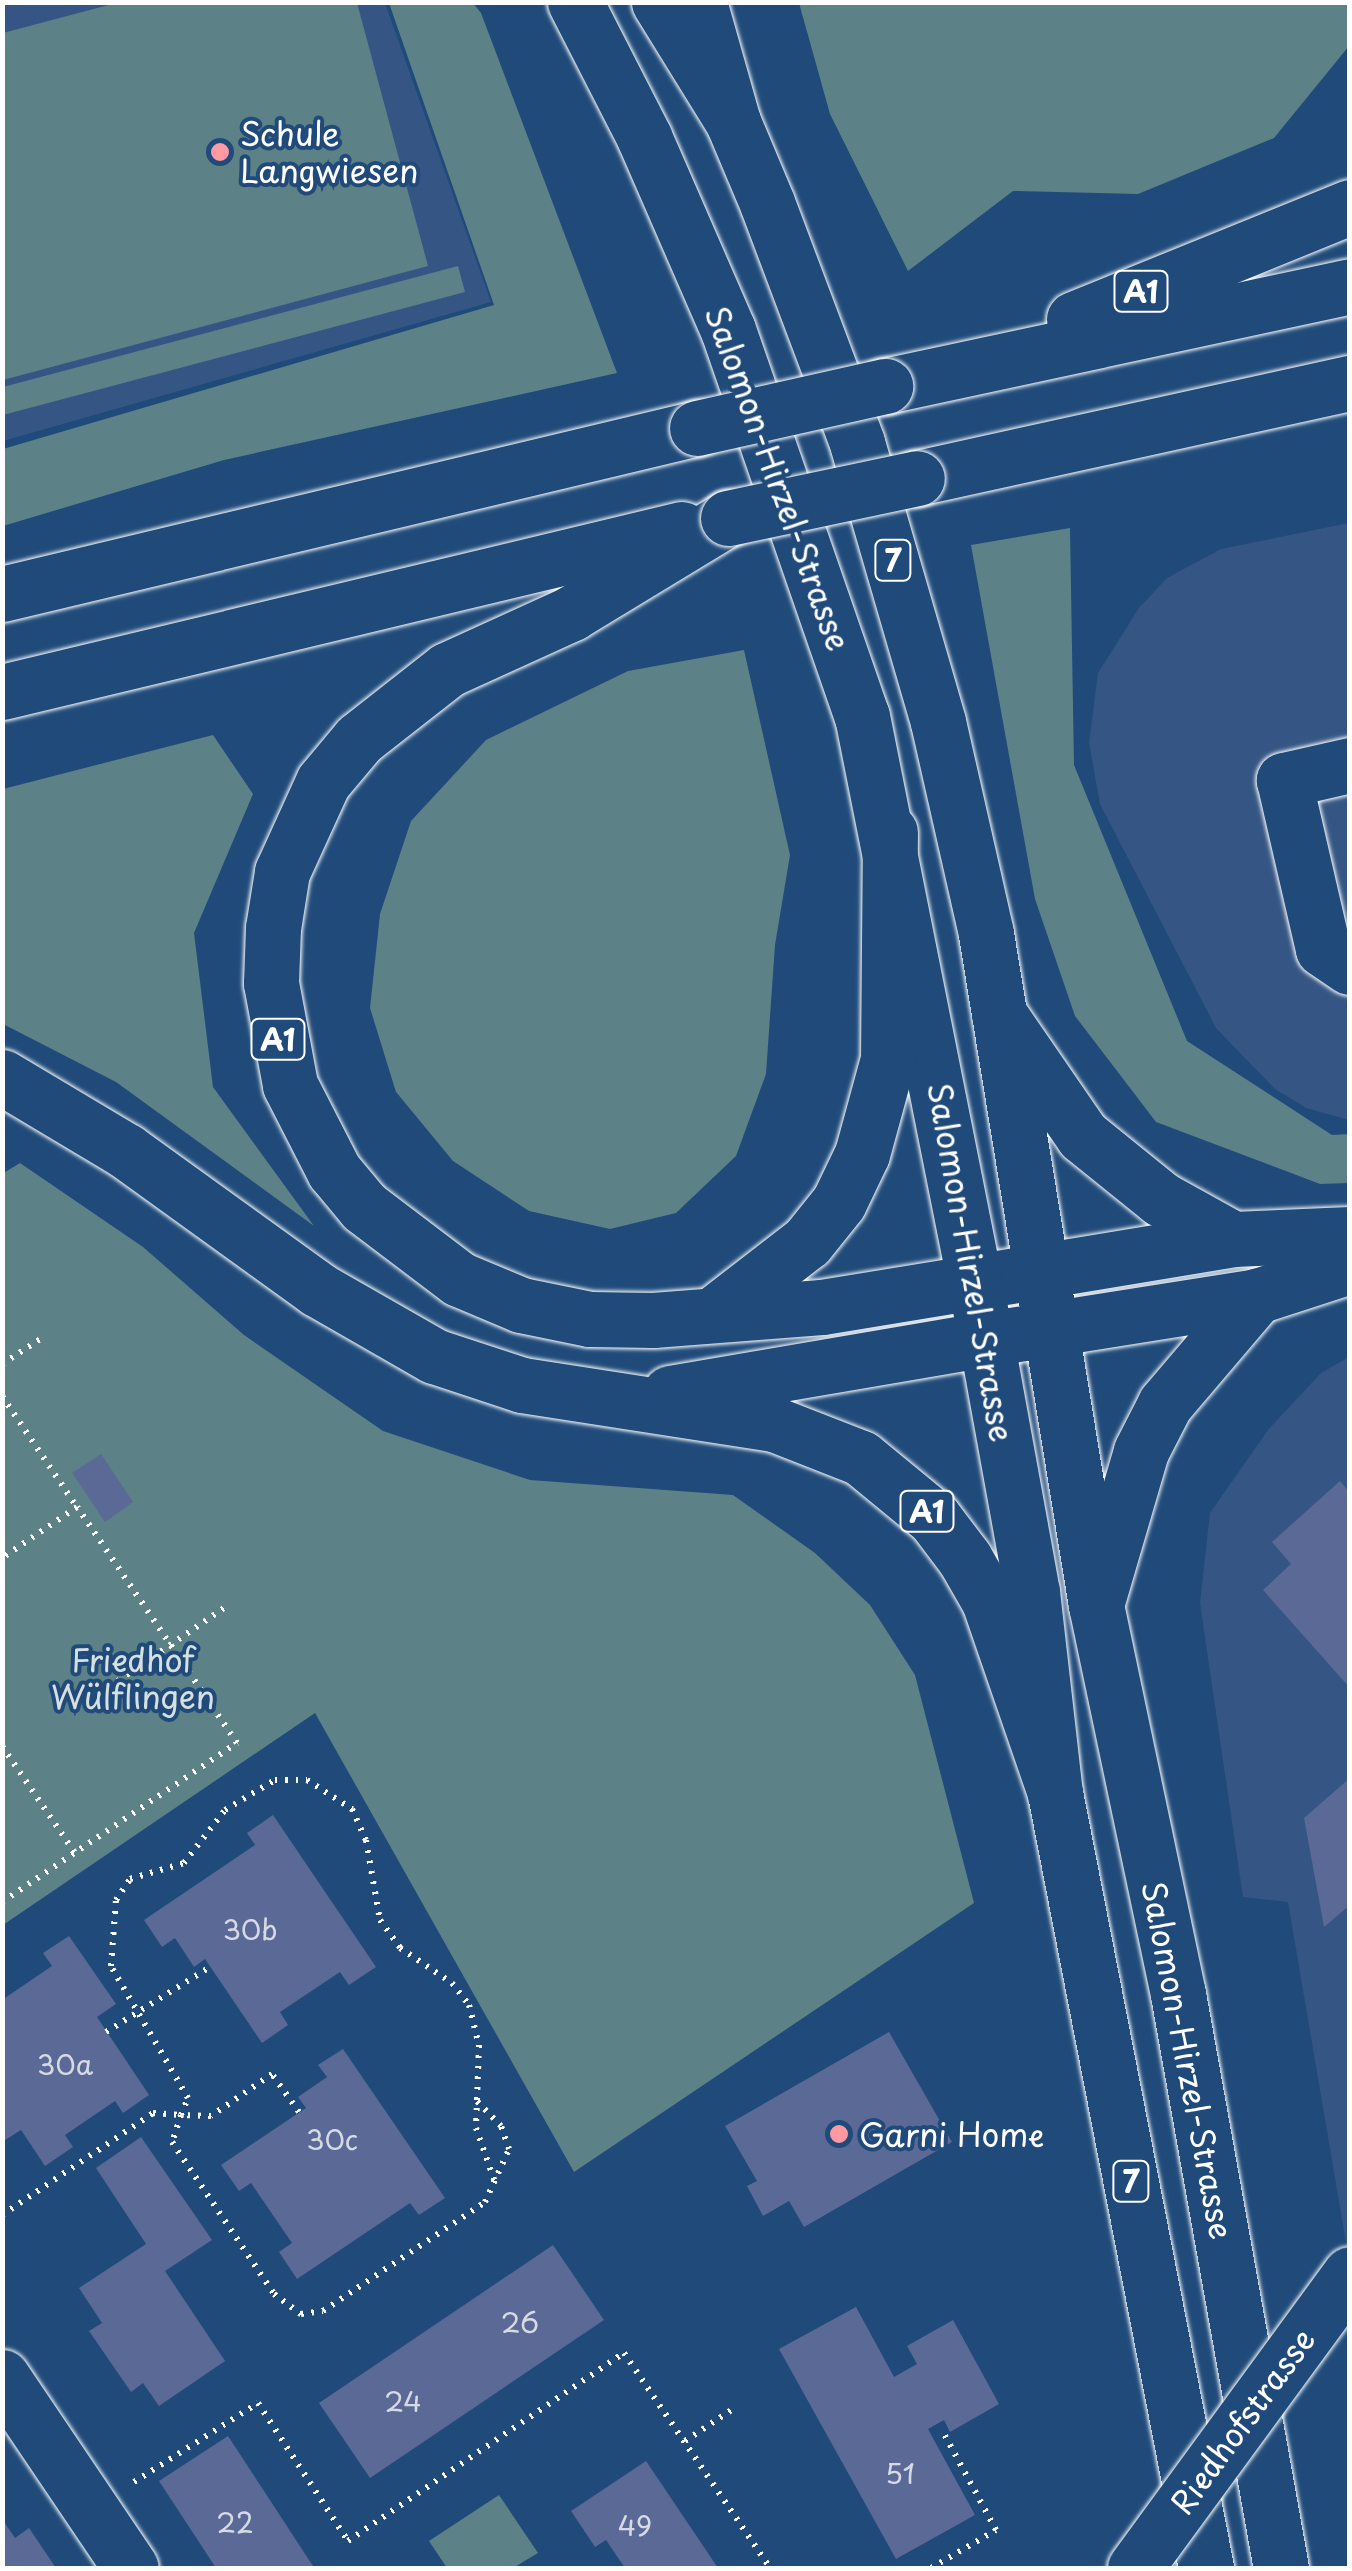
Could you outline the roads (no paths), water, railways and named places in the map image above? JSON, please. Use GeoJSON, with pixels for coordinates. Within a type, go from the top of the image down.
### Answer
{"type":"FeatureCollection","features":[{"type":"Feature","properties":{"kind":"main road","name":"Salomon-Hirzel-Strasse"},"geometry":{"type":"LineString","coordinates":[[575,2],[644,137],[728,330],[862,716],[890,832],[986,1339],[1032,1592],[1054,1793],[1206,2568]]}},
{"type":"Feature","properties":{"kind":"main road","name":"Salomon-Hirzel-Strasse"},"geometry":{"type":"LineString","coordinates":[[659,2],[733,122],[825,356],[903,591],[961,819],[999,1014],[1096,1606],[1178,1994],[1281,2568]]}},
{"type":"Feature","properties":{"kind":"main road"},"geometry":{"type":"LineString","coordinates":[[699,2],[733,122]]}},
{"type":"Feature","properties":{"kind":"main road","name":"A1"},"geometry":{"type":"LineString","coordinates":[[908,381],[1350,206]]}},
{"type":"Feature","properties":{"kind":"main road","name":"A1"},"geometry":{"type":"LineString","coordinates":[[2,594],[697,428],[1350,286]]}},
{"type":"Feature","properties":{"kind":"main road","name":"A1"},"geometry":{"type":"LineString","coordinates":[[2,692],[728,518],[1350,384]]}},
{"type":"Feature","properties":{"kind":"main road","name":"A1"},"geometry":{"type":"LineString","coordinates":[[728,518],[572,614],[446,670],[359,739],[300,820],[282,872],[271,983],[276,1035],[309,1128],[364,1207],[408,1246],[459,1279],[521,1305],[590,1318],[714,1314],[822,1307],[974,1282]]}},
{"type":"Feature","properties":{"kind":"main road"},"geometry":{"type":"LineString","coordinates":[[1350,766],[1284,780],[1323,949],[1350,967]]}},
{"type":"Feature","properties":{"kind":"main road"},"geometry":{"type":"LineString","coordinates":[[714,1314],[807,1242],[839,1202],[862,1154],[888,1058],[890,832]]}},
{"type":"Feature","properties":{"kind":"main road"},"geometry":{"type":"LineString","coordinates":[[999,1014],[1083,1136],[1161,1198],[1232,1240]]}},
{"type":"Feature","properties":{"kind":"main road","name":"A1"},"geometry":{"type":"LineString","coordinates":[[2,1077],[126,1152],[317,1289],[420,1349],[522,1384],[642,1399],[822,1438],[898,1483],[934,1518],[988,1601],[1054,1793]]}},
{"type":"Feature","properties":{"kind":"main road"},"geometry":{"type":"LineString","coordinates":[[974,1282],[1232,1240],[1350,1234]]}},
{"type":"Feature","properties":{"kind":"main road"},"geometry":{"type":"LineString","coordinates":[[986,1339],[1257,1296],[1350,1266]]}},
{"type":"Feature","properties":{"kind":"main road"},"geometry":{"type":"LineString","coordinates":[[1096,1606],[1140,1451],[1165,1404],[1257,1296]]}},
{"type":"Feature","properties":{"kind":"main road","name":"A1"},"geometry":{"type":"LineString","coordinates":[[642,1399],[986,1339]]}},
{"type":"Feature","properties":{"kind":"main road","name":"Riedhofstrasse"},"geometry":{"type":"LineString","coordinates":[[1135,2568],[1350,2274]]}},
{"type":"Feature","properties":{"kind":"main road"},"geometry":{"type":"LineString","coordinates":[[2,2377],[131,2568]]}},
{"type":"Feature","properties":{"kind":"place","name":"Schule Langwiesen"},"geometry":{"type":"Point","coordinates":[220,152]}},
{"type":"Feature","properties":{"kind":"place","name":"Garni Home"},"geometry":{"type":"Point","coordinates":[839,2134]}},
{"type":"Feature","properties":{"kind":"park label","name":"Friedhof Wülflingen"},"geometry":{"type":"Point","coordinates":[133,1678]}}]}
